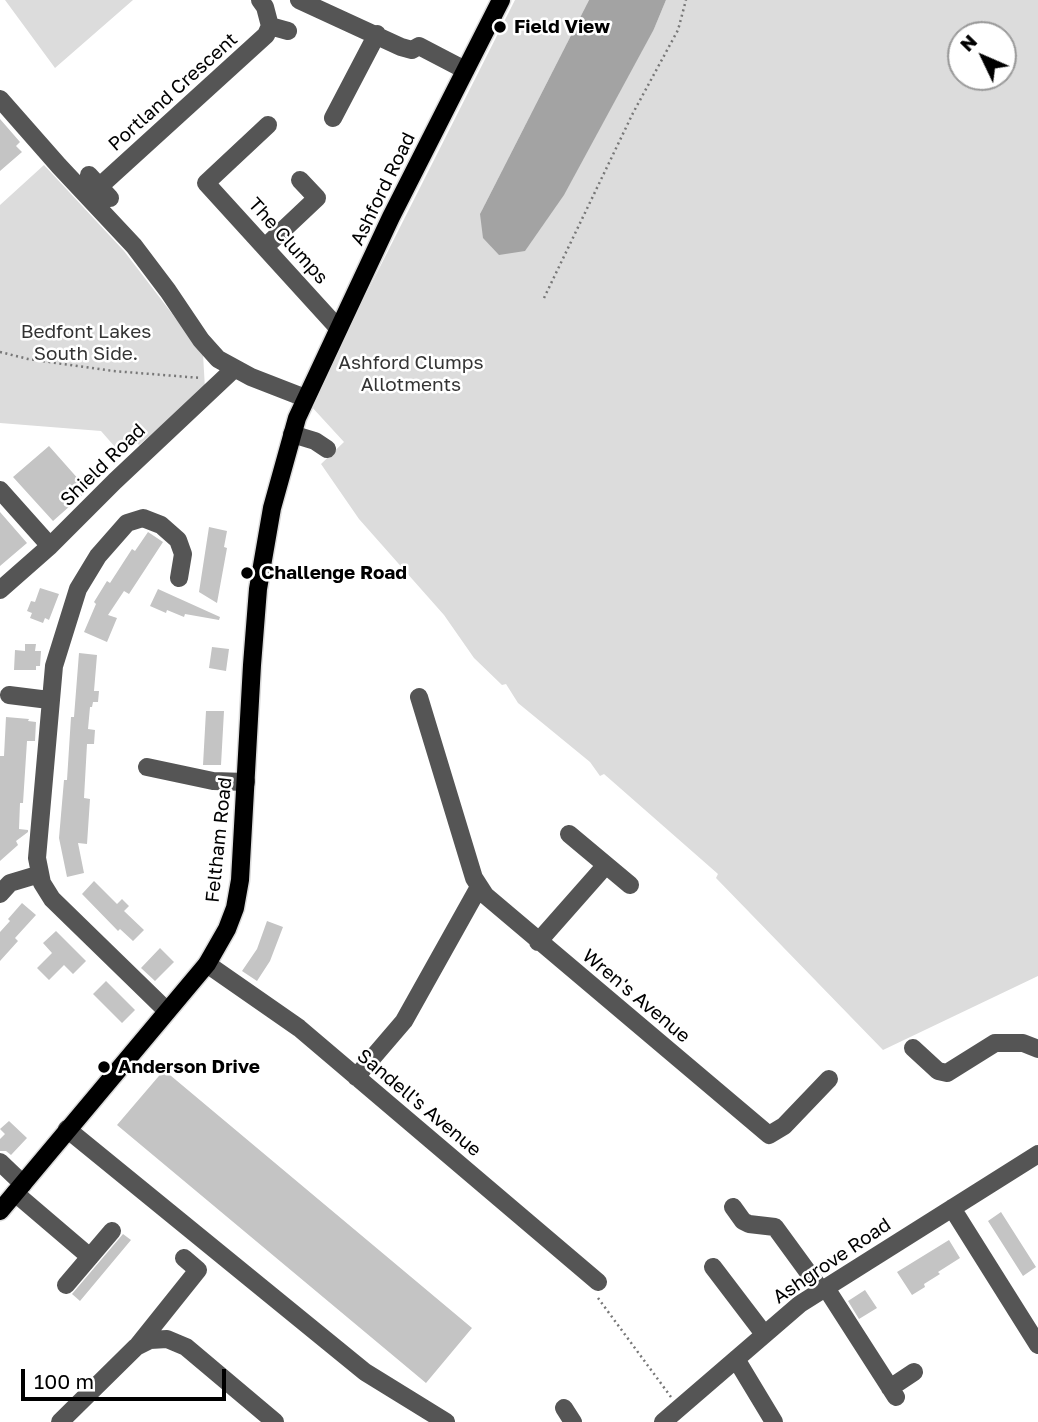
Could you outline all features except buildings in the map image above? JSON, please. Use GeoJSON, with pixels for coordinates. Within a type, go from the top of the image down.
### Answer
{"type":"FeatureCollection","features":[{"type":"Feature","properties":{"kind":"main road","name":"Ashford Road"},"geometry":{"type":"LineString","coordinates":[[305,398],[501,0]]}},
{"type":"Feature","properties":{"kind":"main road","name":"Feltham Road"},"geometry":{"type":"LineString","coordinates":[[0,1211],[207,964],[227,929],[235,908],[240,880],[258,589],[272,508],[292,434],[305,398]]}},
{"type":"Feature","properties":{"kind":"street"},"geometry":{"type":"LineString","coordinates":[[260,0],[265,7],[270,26],[288,31]]}},
{"type":"Feature","properties":{"kind":"street"},"geometry":{"type":"LineString","coordinates":[[299,0],[412,50],[419,46],[465,71]]}},
{"type":"Feature","properties":{"kind":"street","name":"Portland Crescent"},"geometry":{"type":"LineString","coordinates":[[100,186],[243,58],[266,35],[270,26]]}},
{"type":"Feature","properties":{"kind":"street"},"geometry":{"type":"LineString","coordinates":[[333,118],[377,34]]}},
{"type":"Feature","properties":{"kind":"street"},"geometry":{"type":"LineString","coordinates":[[3,100],[134,246],[201,340],[218,359],[234,369],[305,398]]}},
{"type":"Feature","properties":{"kind":"street","name":"The Clumps"},"geometry":{"type":"LineString","coordinates":[[268,125],[206,183],[338,328]]}},
{"type":"Feature","properties":{"kind":"street"},"geometry":{"type":"LineString","coordinates":[[265,247],[317,198],[300,180]]}},
{"type":"Feature","properties":{"kind":"street","name":"Shield Road"},"geometry":{"type":"LineString","coordinates":[[0,590],[50,546],[234,369]]}},
{"type":"Feature","properties":{"kind":"street"},"geometry":{"type":"LineString","coordinates":[[292,434],[315,441],[327,449]]}},
{"type":"Feature","properties":{"kind":"street"},"geometry":{"type":"LineString","coordinates":[[0,490],[50,546]]}},
{"type":"Feature","properties":{"kind":"street"},"geometry":{"type":"LineString","coordinates":[[167,1011],[51,899],[42,883],[37,858],[54,667],[78,589],[98,556],[127,523],[143,518],[161,525],[178,540],[183,554],[179,578]]}},
{"type":"Feature","properties":{"kind":"street"},"geometry":{"type":"LineString","coordinates":[[9,695],[49,700]]}},
{"type":"Feature","properties":{"kind":"street","name":"Wren's Avenue"},"geometry":{"type":"LineString","coordinates":[[419,697],[474,878],[485,895],[769,1135],[784,1126],[829,1079]]}},
{"type":"Feature","properties":{"kind":"street"},"geometry":{"type":"LineString","coordinates":[[147,767],[213,781],[246,782]]}},
{"type":"Feature","properties":{"kind":"street"},"geometry":{"type":"LineString","coordinates":[[569,834],[630,885]]}},
{"type":"Feature","properties":{"kind":"street"},"geometry":{"type":"LineString","coordinates":[[538,942],[606,865]]}},
{"type":"Feature","properties":{"kind":"street"},"geometry":{"type":"LineString","coordinates":[[0,894],[10,883],[40,874]]}},
{"type":"Feature","properties":{"kind":"street"},"geometry":{"type":"LineString","coordinates":[[356,1077],[404,1021],[479,887]]}},
{"type":"Feature","properties":{"kind":"street","name":"Sandell's Avenue"},"geometry":{"type":"LineString","coordinates":[[207,964],[299,1028],[598,1282]]}},
{"type":"Feature","properties":{"kind":"street"},"geometry":{"type":"LineString","coordinates":[[913,1048],[938,1072],[947,1073],[995,1043],[1023,1043],[1038,1049]]}},
{"type":"Feature","properties":{"kind":"street"},"geometry":{"type":"LineString","coordinates":[[67,1129],[365,1372],[446,1422]]}},
{"type":"Feature","properties":{"kind":"street","name":"Ashgrove Road"},"geometry":{"type":"LineString","coordinates":[[674,1417],[800,1304],[1038,1154]]}},
{"type":"Feature","properties":{"kind":"street"},"geometry":{"type":"LineString","coordinates":[[0,1162],[19,1189],[90,1257]]}},
{"type":"Feature","properties":{"kind":"street"},"geometry":{"type":"LineString","coordinates":[[733,1207],[743,1221],[749,1224],[775,1227],[824,1289],[893,1392],[914,1372]]}},
{"type":"Feature","properties":{"kind":"street"},"geometry":{"type":"LineString","coordinates":[[952,1208],[1038,1345]]}},
{"type":"Feature","properties":{"kind":"street"},"geometry":{"type":"LineString","coordinates":[[66,1285],[112,1231]]}},
{"type":"Feature","properties":{"kind":"street"},"geometry":{"type":"LineString","coordinates":[[60,1422],[136,1348],[198,1270],[184,1258]]}},
{"type":"Feature","properties":{"kind":"street"},"geometry":{"type":"LineString","coordinates":[[713,1266],[764,1334]]}},
{"type":"Feature","properties":{"kind":"street"},"geometry":{"type":"LineString","coordinates":[[163,1314],[186,1347],[275,1422]]}},
{"type":"Feature","properties":{"kind":"street"},"geometry":{"type":"LineString","coordinates":[[136,1348],[150,1340],[167,1339],[186,1347]]}},
{"type":"Feature","properties":{"kind":"street"},"geometry":{"type":"LineString","coordinates":[[736,1359],[774,1422]]}},
{"type":"Feature","properties":{"kind":"path"},"geometry":{"type":"LineString","coordinates":[[544,298],[633,113],[678,30],[685,0]]}},
{"type":"Feature","properties":{"kind":"path"},"geometry":{"type":"LineString","coordinates":[[0,352],[28,359],[113,371],[205,378]]}},
{"type":"Feature","properties":{"kind":"path"},"geometry":{"type":"LineString","coordinates":[[598,1282],[593,1292],[674,1417]]}},
{"type":"Feature","properties":{"kind":"green space"},"geometry":{"type":"Polygon","coordinates":[[[5,0],[133,0],[55,68],[5,0]]]}},
{"type":"Feature","properties":{"kind":"green space","name":"Ashford Clumps Allotments"},"geometry":{"type":"Polygon","coordinates":[[[515,0],[589,0],[480,214],[654,29],[666,0],[1038,0],[1038,976],[883,1050],[716,878],[718,874],[604,774],[600,776],[590,762],[518,703],[506,684],[502,685],[474,658],[444,615],[359,519],[321,464],[344,442],[310,405],[515,0]]]}},
{"type":"Feature","properties":{"kind":"green space","name":"Bedfont Lakes South Side."},"geometry":{"type":"Polygon","coordinates":[[[44,165],[124,251],[203,354],[205,389],[139,445],[130,435],[115,447],[101,431],[0,423],[0,205],[44,165]]]}},
{"type":"Feature","properties":{"kind":"shaded area"},"geometry":{"type":"Polygon","coordinates":[[[589,0],[666,0],[654,29],[564,195],[525,251],[499,255],[483,238],[480,214],[589,0]]]}},
{"type":"Feature","properties":{"kind":"place","name":"Field View"},"geometry":{"type":"Point","coordinates":[500,27]}},
{"type":"Feature","properties":{"kind":"place","name":"Challenge Road"},"geometry":{"type":"Point","coordinates":[247,573]}},
{"type":"Feature","properties":{"kind":"place","name":"Anderson Drive"},"geometry":{"type":"Point","coordinates":[104,1067]}}]}
